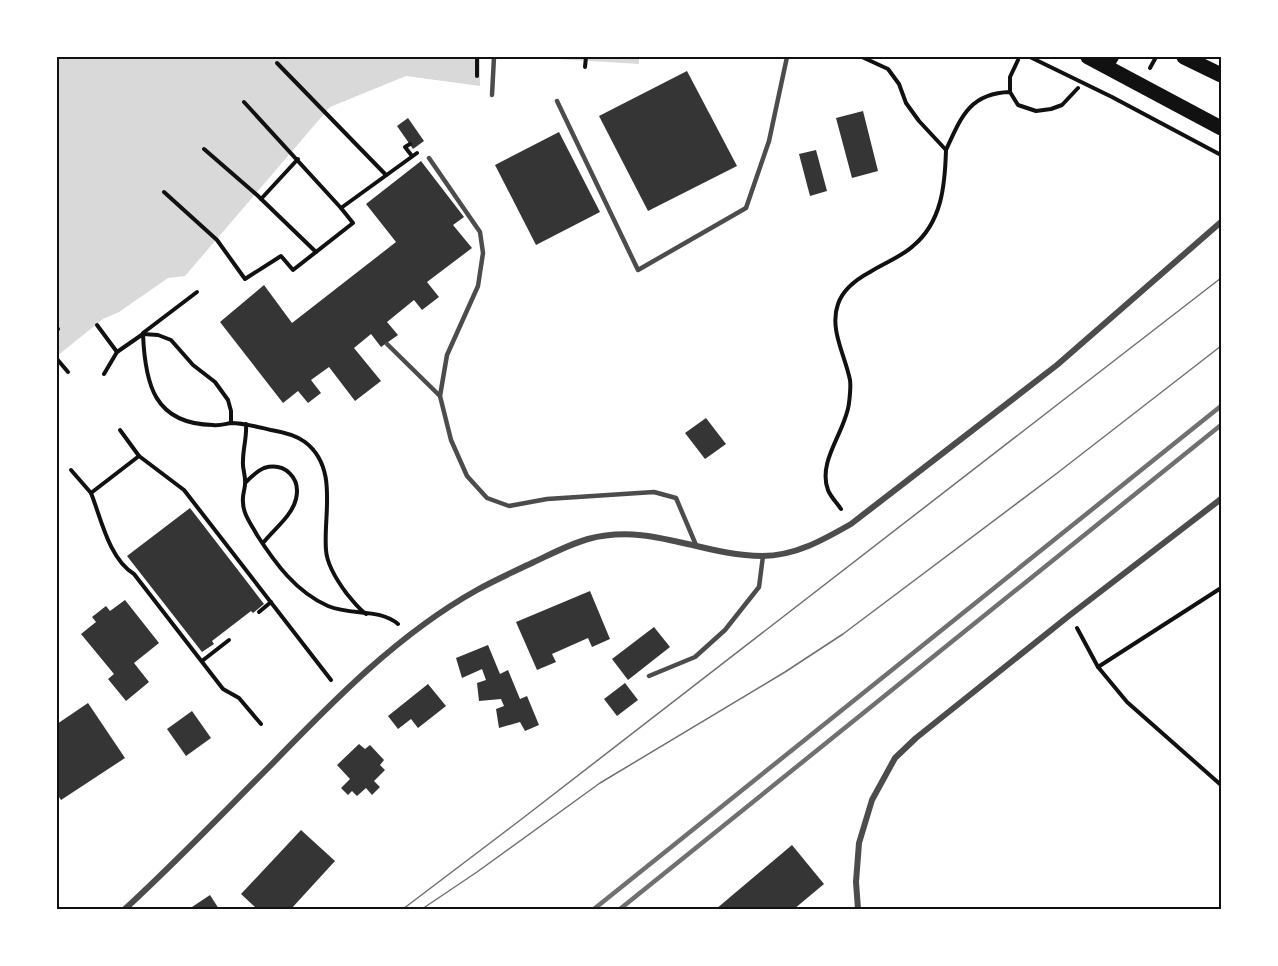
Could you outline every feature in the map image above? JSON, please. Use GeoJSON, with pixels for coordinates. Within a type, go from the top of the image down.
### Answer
{"type":"FeatureCollection","features":[{"type":"Feature","properties":{"kind":"main road"},"geometry":{"type":"LineString","coordinates":[[1088,57],[1110,62],[1221,128]]}},
{"type":"Feature","properties":{"kind":"main road"},"geometry":{"type":"LineString","coordinates":[[1184,57],[1221,75]]}},
{"type":"Feature","properties":{"kind":"street"},"geometry":{"type":"LineString","coordinates":[[125,909],[169,869],[327,706],[367,670],[417,631],[476,591],[521,568],[587,540],[616,534],[646,534],[729,553],[763,556],[786,553],[814,545],[851,524],[1057,365],[1221,222]]}},
{"type":"Feature","properties":{"kind":"street"},"geometry":{"type":"LineString","coordinates":[[858,909],[856,882],[859,843],[872,800],[895,758],[915,738],[1221,499]]}},
{"type":"Feature","properties":{"kind":"lane"},"geometry":{"type":"LineString","coordinates":[[492,95],[494,57]]}},
{"type":"Feature","properties":{"kind":"lane"},"geometry":{"type":"LineString","coordinates":[[557,101],[638,270],[746,208],[769,141],[787,57]]}},
{"type":"Feature","properties":{"kind":"lane"},"geometry":{"type":"LineString","coordinates":[[429,158],[480,232],[483,253],[478,286],[447,355],[440,396],[451,440],[467,476],[488,498],[509,506],[546,499],[654,492],[676,498],[696,545]]}},
{"type":"Feature","properties":{"kind":"lane"},"geometry":{"type":"LineString","coordinates":[[387,344],[440,396]]}},
{"type":"Feature","properties":{"kind":"lane"},"geometry":{"type":"LineString","coordinates":[[649,676],[695,657],[725,630],[759,587],[763,556]]}},
{"type":"Feature","properties":{"kind":"path"},"geometry":{"type":"LineString","coordinates":[[476,78],[477,57]]}},
{"type":"Feature","properties":{"kind":"path"},"geometry":{"type":"LineString","coordinates":[[585,67],[586,57]]}},
{"type":"Feature","properties":{"kind":"path"},"geometry":{"type":"LineString","coordinates":[[862,57],[888,69],[899,84],[906,103],[946,150]]}},
{"type":"Feature","properties":{"kind":"path"},"geometry":{"type":"LineString","coordinates":[[1030,57],[1112,97],[1221,155]]}},
{"type":"Feature","properties":{"kind":"path"},"geometry":{"type":"LineString","coordinates":[[1041,62],[1043,57]]}},
{"type":"Feature","properties":{"kind":"path"},"geometry":{"type":"LineString","coordinates":[[1018,60],[1010,77],[1010,92],[1018,105],[1036,111],[1051,109],[1062,105],[1078,88]]}},
{"type":"Feature","properties":{"kind":"path"},"geometry":{"type":"LineString","coordinates":[[277,63],[386,175]]}},
{"type":"Feature","properties":{"kind":"path"},"geometry":{"type":"LineString","coordinates":[[841,509],[828,490],[826,474],[828,459],[844,425],[851,383],[836,330],[838,303],[857,280],[897,258],[914,246],[926,232],[937,215],[944,193],[946,150],[957,127],[967,111],[980,99],[992,92],[1010,92]]}},
{"type":"Feature","properties":{"kind":"path"},"geometry":{"type":"LineString","coordinates":[[164,192],[217,240],[245,279],[281,256],[293,270],[353,223],[298,159],[244,102]]}},
{"type":"Feature","properties":{"kind":"path"},"geometry":{"type":"LineString","coordinates":[[410,144],[405,147],[412,156]]}},
{"type":"Feature","properties":{"kind":"path"},"geometry":{"type":"LineString","coordinates":[[204,149],[316,252]]}},
{"type":"Feature","properties":{"kind":"path"},"geometry":{"type":"LineString","coordinates":[[341,208],[422,149]]}},
{"type":"Feature","properties":{"kind":"path"},"geometry":{"type":"LineString","coordinates":[[261,199],[298,159]]}},
{"type":"Feature","properties":{"kind":"path"},"geometry":{"type":"LineString","coordinates":[[104,374],[117,351],[197,292]]}},
{"type":"Feature","properties":{"kind":"path"},"geometry":{"type":"LineString","coordinates":[[97,325],[117,351]]}},
{"type":"Feature","properties":{"kind":"path"},"geometry":{"type":"LineString","coordinates":[[143,334],[144,354],[151,383],[156,397],[169,414],[188,423],[214,426],[231,423],[246,424],[284,432],[306,442],[321,462],[325,473],[328,499],[326,550],[328,561],[357,608],[366,614]]}},
{"type":"Feature","properties":{"kind":"path"},"geometry":{"type":"LineString","coordinates":[[143,334],[158,335],[171,340],[193,365],[215,382],[228,400],[231,423]]}},
{"type":"Feature","properties":{"kind":"path"},"geometry":{"type":"LineString","coordinates":[[57,359],[68,372]]}},
{"type":"Feature","properties":{"kind":"path"},"geometry":{"type":"LineString","coordinates":[[246,424],[247,433],[242,464],[246,482]]}},
{"type":"Feature","properties":{"kind":"path"},"geometry":{"type":"LineString","coordinates":[[120,430],[139,456],[184,490],[331,680]]}},
{"type":"Feature","properties":{"kind":"path"},"geometry":{"type":"LineString","coordinates":[[91,493],[139,456]]}},
{"type":"Feature","properties":{"kind":"path"},"geometry":{"type":"LineString","coordinates":[[263,543],[294,506],[298,486],[294,477],[287,470],[276,467],[264,468],[256,473],[246,482],[242,494],[246,516],[263,543],[285,574],[307,594],[341,610],[389,616],[398,624]]}},
{"type":"Feature","properties":{"kind":"path"},"geometry":{"type":"LineString","coordinates":[[71,470],[91,493],[113,550],[224,689],[239,698],[261,724]]}},
{"type":"Feature","properties":{"kind":"path"},"geometry":{"type":"LineString","coordinates":[[1098,667],[1221,588]]}},
{"type":"Feature","properties":{"kind":"path"},"geometry":{"type":"LineString","coordinates":[[259,612],[271,602]]}},
{"type":"Feature","properties":{"kind":"path"},"geometry":{"type":"LineString","coordinates":[[1070,615],[1098,667],[1126,702],[1221,785]]}},
{"type":"Feature","properties":{"kind":"path"},"geometry":{"type":"LineString","coordinates":[[202,661],[229,640]]}},
{"type":"Feature","properties":{"kind":"shaded area"},"geometry":{"type":"Polygon","coordinates":[[[57,57],[480,57],[480,86],[406,76],[330,107],[185,276],[168,278],[119,312],[103,319],[57,356],[57,57]]]}},
{"type":"Feature","properties":{"kind":"shaded area"},"geometry":{"type":"Polygon","coordinates":[[[526,57],[639,57],[639,64],[526,57]]]}},
{"type":"Feature","properties":{"kind":"building"},"geometry":{"type":"Polygon","coordinates":[[[687,71],[737,166],[648,211],[599,116],[687,71]]]}},
{"type":"Feature","properties":{"kind":"building"},"geometry":{"type":"Polygon","coordinates":[[[863,111],[878,171],[852,178],[836,118],[863,111]]]}},
{"type":"Feature","properties":{"kind":"building"},"geometry":{"type":"Polygon","coordinates":[[[408,118],[424,141],[413,149],[397,126],[408,118]]]}},
{"type":"Feature","properties":{"kind":"building"},"geometry":{"type":"Polygon","coordinates":[[[559,132],[600,212],[536,245],[495,165],[559,132]]]}},
{"type":"Feature","properties":{"kind":"building"},"geometry":{"type":"Polygon","coordinates":[[[816,150],[827,191],[810,196],[799,154],[816,150]]]}},
{"type":"Feature","properties":{"kind":"building"},"geometry":{"type":"Polygon","coordinates":[[[421,161],[464,217],[453,225],[472,248],[427,282],[439,297],[422,310],[414,300],[387,322],[398,335],[381,347],[371,334],[354,348],[381,381],[355,401],[329,367],[311,380],[321,393],[308,403],[298,391],[283,403],[220,322],[264,285],[292,323],[396,242],[366,204],[421,161]]]}},
{"type":"Feature","properties":{"kind":"building"},"geometry":{"type":"Polygon","coordinates":[[[706,418],[726,444],[705,459],[685,433],[706,418]]]}},
{"type":"Feature","properties":{"kind":"building"},"geometry":{"type":"Polygon","coordinates":[[[190,508],[264,604],[253,613],[251,611],[212,641],[214,644],[202,652],[127,556],[190,508]]]}},
{"type":"Feature","properties":{"kind":"building"},"geometry":{"type":"Polygon","coordinates":[[[590,591],[610,639],[592,647],[588,638],[552,654],[556,662],[537,670],[516,622],[590,591]]]}},
{"type":"Feature","properties":{"kind":"building"},"geometry":{"type":"Polygon","coordinates":[[[125,600],[159,643],[134,663],[149,682],[126,701],[108,679],[114,674],[81,634],[96,622],[92,617],[106,606],[110,611],[125,600]]]}},
{"type":"Feature","properties":{"kind":"building"},"geometry":{"type":"Polygon","coordinates":[[[654,627],[670,647],[628,680],[612,659],[654,627]]]}},
{"type":"Feature","properties":{"kind":"building"},"geometry":{"type":"Polygon","coordinates":[[[488,645],[500,674],[508,670],[520,699],[527,696],[539,725],[525,731],[520,722],[499,728],[496,709],[504,706],[501,699],[479,701],[477,683],[486,680],[482,669],[462,678],[456,658],[488,645]]]}},
{"type":"Feature","properties":{"kind":"building"},"geometry":{"type":"Polygon","coordinates":[[[625,683],[638,700],[617,716],[604,699],[625,683]]]}},
{"type":"Feature","properties":{"kind":"building"},"geometry":{"type":"Polygon","coordinates":[[[428,684],[446,706],[418,728],[411,719],[398,729],[388,716],[428,684]]]}},
{"type":"Feature","properties":{"kind":"building"},"geometry":{"type":"Polygon","coordinates":[[[88,703],[125,758],[61,800],[57,794],[57,724],[88,703]]]}},
{"type":"Feature","properties":{"kind":"building"},"geometry":{"type":"Polygon","coordinates":[[[192,711],[211,738],[186,756],[167,729],[192,711]]]}},
{"type":"Feature","properties":{"kind":"building"},"geometry":{"type":"Polygon","coordinates":[[[359,744],[365,749],[370,745],[384,760],[380,765],[385,770],[374,781],[380,787],[372,795],[366,788],[357,796],[352,791],[348,795],[341,788],[350,779],[337,765],[359,744]]]}},
{"type":"Feature","properties":{"kind":"building"},"geometry":{"type":"Polygon","coordinates":[[[301,830],[335,861],[291,909],[257,909],[241,894],[301,830]]]}},
{"type":"Feature","properties":{"kind":"building"},"geometry":{"type":"Polygon","coordinates":[[[792,845],[824,884],[794,909],[716,909],[792,845]]]}},
{"type":"Feature","properties":{"kind":"building"},"geometry":{"type":"Polygon","coordinates":[[[210,895],[219,909],[194,909],[192,907],[210,895]]]}},
{"type":"Feature","properties":{"kind":"tram line"},"geometry":{"type":"LineString","coordinates":[[403,909],[1221,278]]}},
{"type":"Feature","properties":{"kind":"tram line"},"geometry":{"type":"LineString","coordinates":[[422,909],[600,783],[785,672],[843,634],[1056,474],[1221,346]]}},
{"type":"Feature","properties":{"kind":"railway"},"geometry":{"type":"LineString","coordinates":[[594,909],[1221,406]]}},
{"type":"Feature","properties":{"kind":"railway"},"geometry":{"type":"LineString","coordinates":[[620,909],[1221,425]]}}]}
